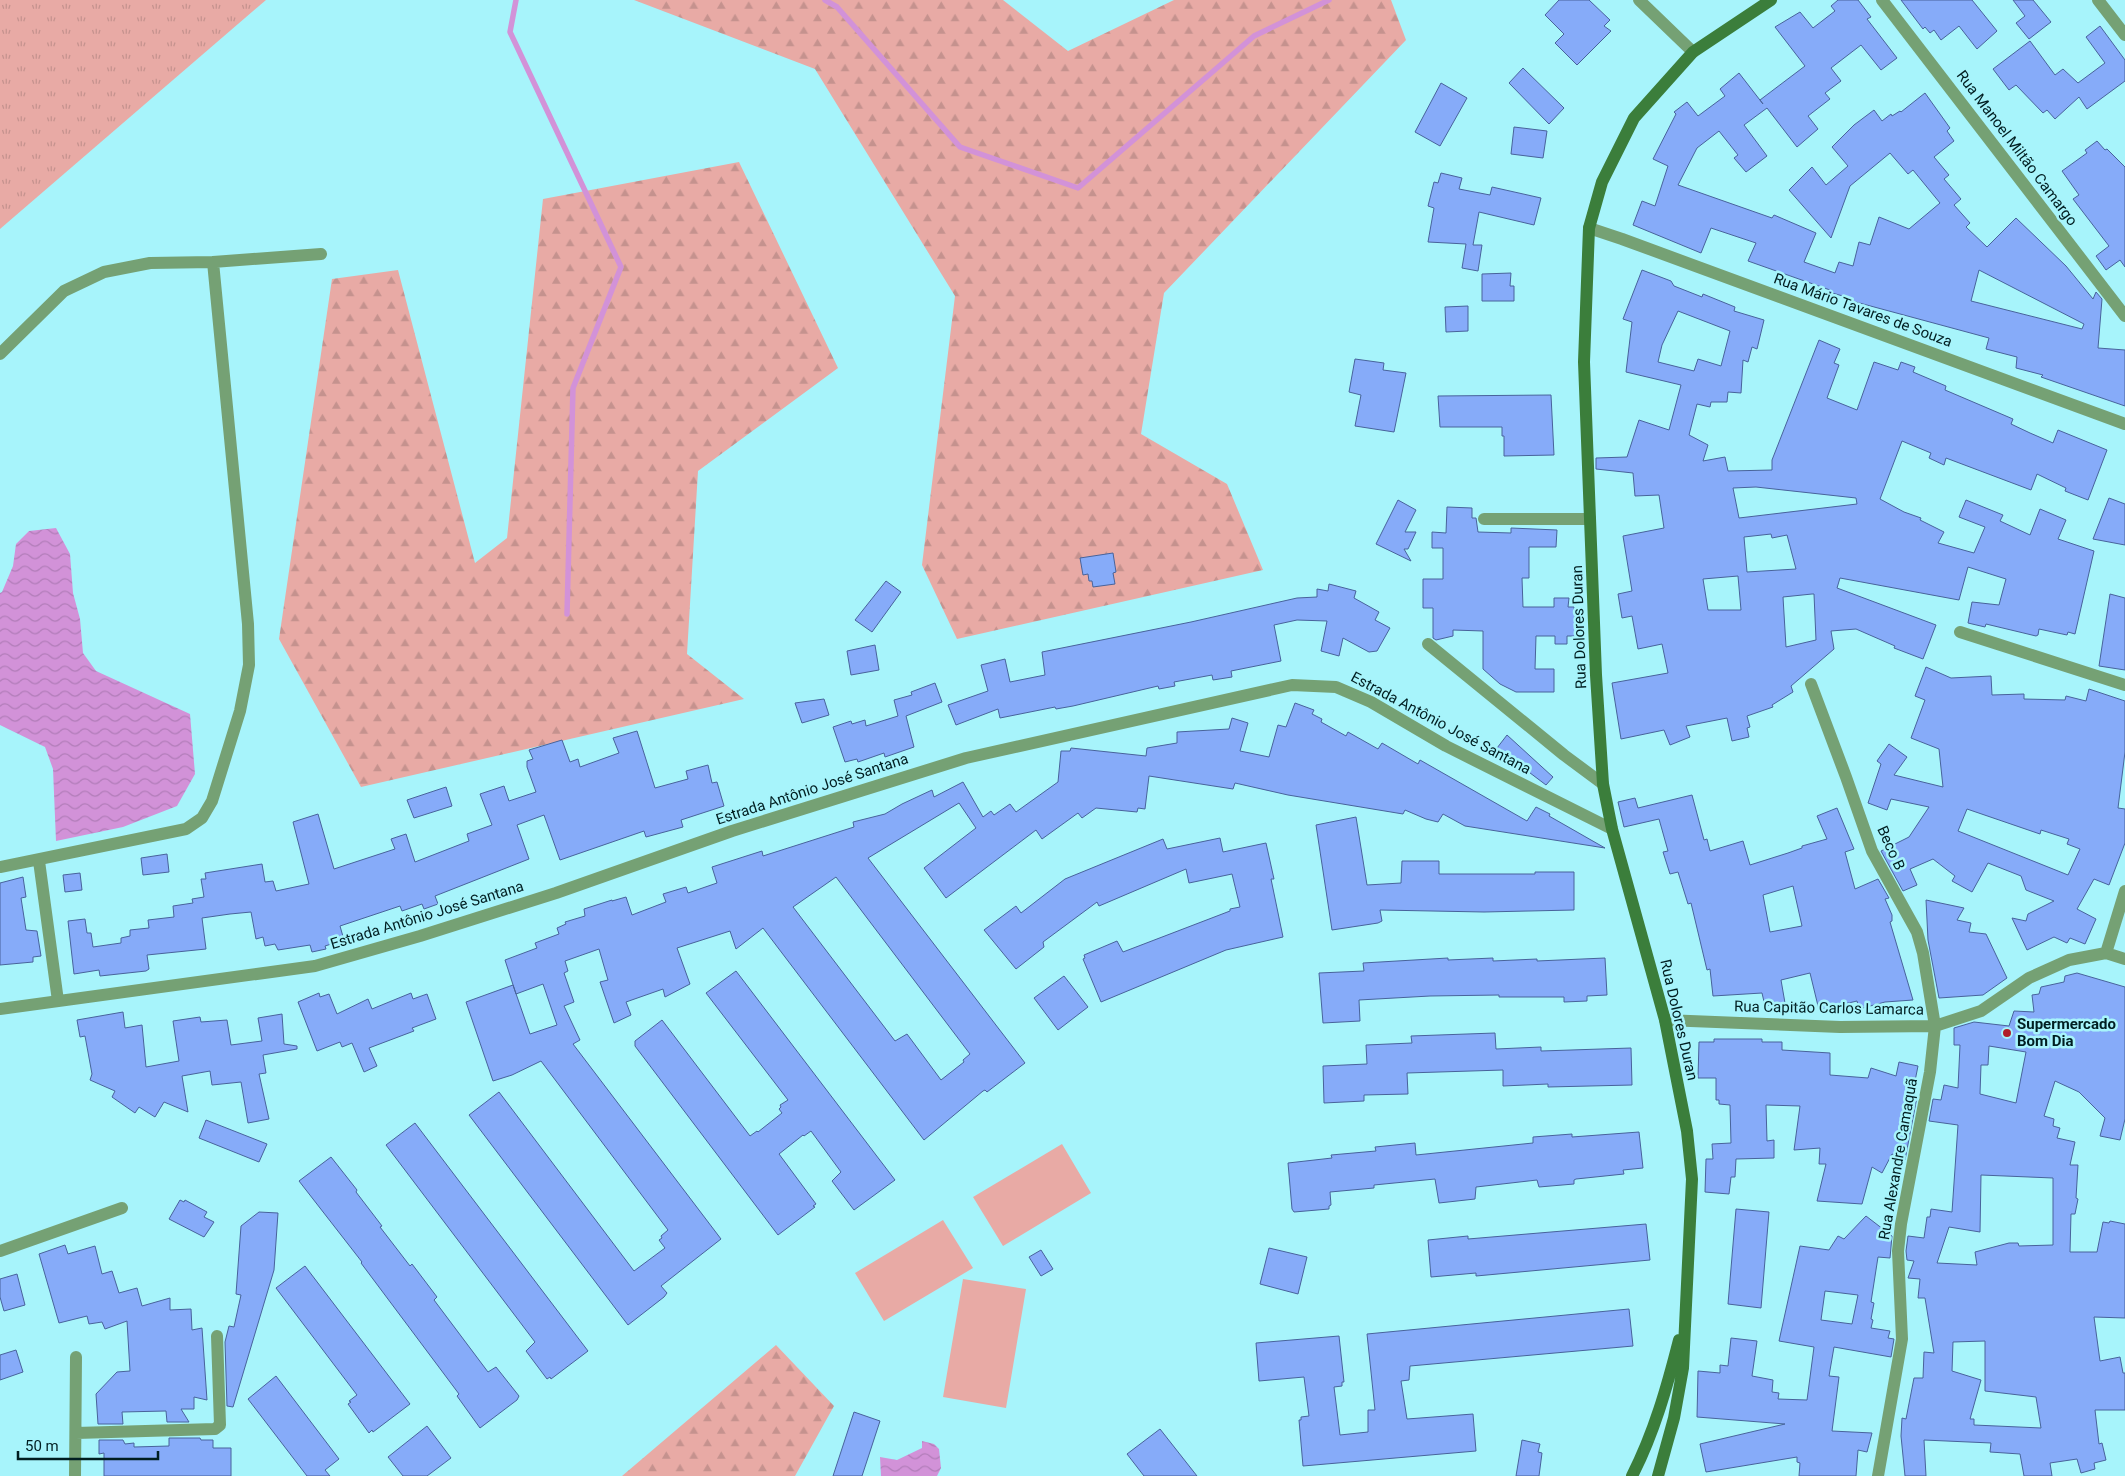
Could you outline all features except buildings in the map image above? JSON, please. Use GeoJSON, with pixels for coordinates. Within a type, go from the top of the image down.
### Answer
{"type":"FeatureCollection","features":[{"type":"Feature","properties":{"kind":"street"},"geometry":{"type":"LineString","coordinates":[[1638,0],[1693,52]]}},
{"type":"Feature","properties":{"kind":"street","name":"Rua Dolores Duran"},"geometry":{"type":"LineString","coordinates":[[1658,1476],[1674,1418],[1683,1368],[1692,1179],[1687,1131],[1665,1020],[1612,829],[1603,784],[1596,675],[1584,362],[1589,228],[1602,182],[1634,118],[1693,52],[1771,0]]}},
{"type":"Feature","properties":{"kind":"street","name":"Rua Manoel Miltão Camargo"},"geometry":{"type":"LineString","coordinates":[[1882,0],[2125,316]]}},
{"type":"Feature","properties":{"kind":"street"},"geometry":{"type":"LineString","coordinates":[[2098,0],[2125,35]]}},
{"type":"Feature","properties":{"kind":"street","name":"Rua Mário Tavares de Souza"},"geometry":{"type":"LineString","coordinates":[[1589,228],[2125,424]]}},
{"type":"Feature","properties":{"kind":"street"},"geometry":{"type":"LineString","coordinates":[[0,354],[64,291],[104,272],[150,262],[214,262],[322,254]]}},
{"type":"Feature","properties":{"kind":"street"},"geometry":{"type":"LineString","coordinates":[[0,867],[39,861],[186,829],[202,818],[212,801],[240,711],[249,666],[248,624],[214,262]]}},
{"type":"Feature","properties":{"kind":"street"},"geometry":{"type":"LineString","coordinates":[[1484,520],[1590,518]]}},
{"type":"Feature","properties":{"kind":"street"},"geometry":{"type":"LineString","coordinates":[[1960,632],[2125,685]]}},
{"type":"Feature","properties":{"kind":"street"},"geometry":{"type":"LineString","coordinates":[[1428,644],[1564,755],[1603,784]]}},
{"type":"Feature","properties":{"kind":"street","name":"Beco B"},"geometry":{"type":"LineString","coordinates":[[1811,684],[1872,851],[1917,932],[1925,962],[1935,1026]]}},
{"type":"Feature","properties":{"kind":"street","name":"Estrada Antônio José Santana"},"geometry":{"type":"LineString","coordinates":[[0,1009],[315,966],[420,936],[538,898],[732,831],[966,758],[1292,685],[1336,687],[1370,702],[1446,746],[1612,829]]}},
{"type":"Feature","properties":{"kind":"street"},"geometry":{"type":"LineString","coordinates":[[39,861],[58,1001]]}},
{"type":"Feature","properties":{"kind":"street"},"geometry":{"type":"LineString","coordinates":[[2106,953],[2125,890]]}},
{"type":"Feature","properties":{"kind":"street","name":"Rua Capitão Carlos Lamarca"},"geometry":{"type":"LineString","coordinates":[[1665,1020],[1840,1027],[1935,1026],[1980,1011],[2029,978],[2069,960],[2106,953],[2125,959]]}},
{"type":"Feature","properties":{"kind":"street","name":"Rua Alexandre Camaquã"},"geometry":{"type":"LineString","coordinates":[[1878,1476],[1902,1339],[1898,1251],[1901,1224],[1930,1072],[1935,1026]]}},
{"type":"Feature","properties":{"kind":"street"},"geometry":{"type":"LineString","coordinates":[[0,1250],[122,1208]]}},
{"type":"Feature","properties":{"kind":"street","name":"Rua Dolores Duran"},"geometry":{"type":"LineString","coordinates":[[1632,1476],[1665,1395],[1685,1316]]}},
{"type":"Feature","properties":{"kind":"street"},"geometry":{"type":"LineString","coordinates":[[76,1433],[215,1429],[220,1426],[217,1336]]}},
{"type":"Feature","properties":{"kind":"street"},"geometry":{"type":"LineString","coordinates":[[75,1476],[76,1356]]}},
{"type":"Feature","properties":{"kind":"green space"},"geometry":{"type":"Polygon","coordinates":[[[0,0],[266,0],[0,229],[0,0]]]}},
{"type":"Feature","properties":{"kind":"green space"},"geometry":{"type":"Polygon","coordinates":[[[634,0],[1003,0],[1068,51],[1174,0],[1391,0],[1406,40],[1164,293],[1141,434],[1227,484],[1263,570],[957,639],[922,565],[955,296],[815,69],[634,0]]]}},
{"type":"Feature","properties":{"kind":"green space"},"geometry":{"type":"Polygon","coordinates":[[[739,162],[838,368],[698,471],[687,654],[744,699],[361,787],[279,639],[332,279],[398,270],[475,563],[507,538],[543,199],[739,162]]]}},
{"type":"Feature","properties":{"kind":"green space"},"geometry":{"type":"Polygon","coordinates":[[[1062,1144],[1091,1193],[1003,1246],[973,1197],[1062,1144]]]}},
{"type":"Feature","properties":{"kind":"green space"},"geometry":{"type":"Polygon","coordinates":[[[943,1220],[973,1268],[884,1321],[855,1273],[943,1220]]]}},
{"type":"Feature","properties":{"kind":"green space"},"geometry":{"type":"Polygon","coordinates":[[[963,1279],[1026,1289],[1006,1408],[943,1397],[963,1279]]]}},
{"type":"Feature","properties":{"kind":"green space"},"geometry":{"type":"Polygon","coordinates":[[[776,1345],[834,1406],[795,1476],[622,1476],[776,1345]]]}},
{"type":"Feature","properties":{"kind":"water"},"geometry":{"type":"Polygon","coordinates":[[[56,528],[70,554],[73,593],[80,619],[83,653],[96,671],[190,714],[195,774],[177,806],[123,827],[56,841],[53,769],[45,747],[0,725],[0,593],[13,566],[16,544],[29,531],[56,528]]]}},
{"type":"Feature","properties":{"kind":"water"},"geometry":{"type":"Polygon","coordinates":[[[922,1441],[934,1444],[939,1449],[941,1468],[937,1476],[881,1476],[880,1457],[897,1460],[922,1448],[922,1441]]]}},
{"type":"Feature","properties":{"kind":"waterway"},"geometry":{"type":"LineString","coordinates":[[516,0],[510,32],[621,267],[573,388],[567,614]]}},
{"type":"Feature","properties":{"kind":"waterway"},"geometry":{"type":"LineString","coordinates":[[825,0],[837,7],[960,147],[1078,188],[1254,36],[1329,0]]}},
{"type":"Feature","properties":{"kind":"place","name":"Supermercado Bom Dia"},"geometry":{"type":"Point","coordinates":[2007,1033]}}]}
